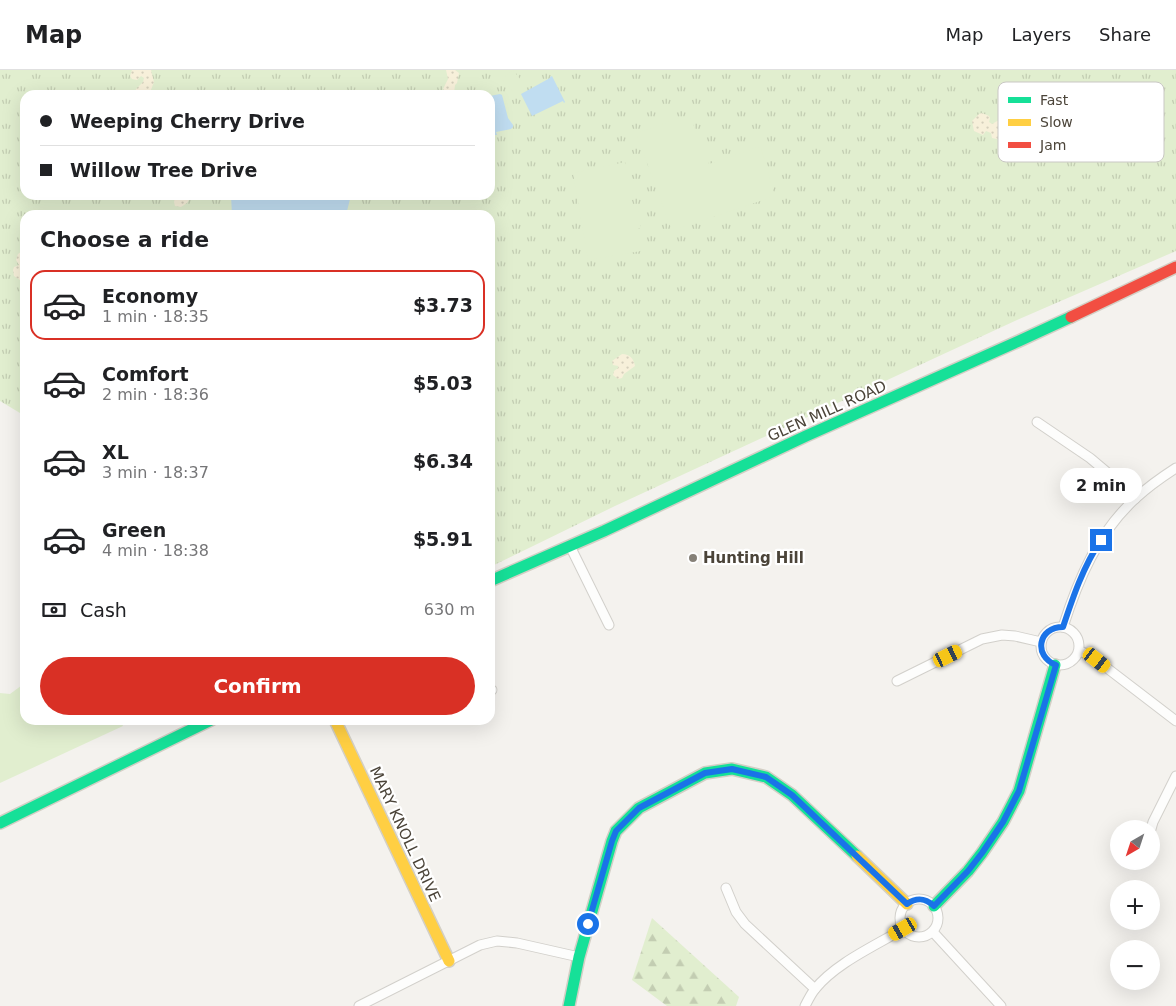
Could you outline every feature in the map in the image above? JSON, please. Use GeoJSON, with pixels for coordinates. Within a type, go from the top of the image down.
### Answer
{"type":"FeatureCollection","features":[{"type":"Feature","properties":{"kind":"street","name":"GLEN MILL ROAD"},"geometry":{"type":"LineString","coordinates":[[495,579],[570,546],[810,434],[1028,337],[1176,267]]}},
{"type":"Feature","properties":{"kind":"street"},"geometry":{"type":"LineString","coordinates":[[1037,422],[1090,458],[1135,499]]}},
{"type":"Feature","properties":{"kind":"street"},"geometry":{"type":"LineString","coordinates":[[1063,627],[1085,567],[1107,532],[1135,499],[1176,468]]}},
{"type":"Feature","properties":{"kind":"street"},"geometry":{"type":"LineString","coordinates":[[570,546],[609,625]]}},
{"type":"Feature","properties":{"kind":"street"},"geometry":{"type":"LineString","coordinates":[[1057,627],[1063,627],[1074,633],[1078,639],[1079,651],[1072,661],[1062,666],[1050,663],[1042,654],[1041,642],[1047,632],[1057,627]]}},
{"type":"Feature","properties":{"kind":"street"},"geometry":{"type":"LineString","coordinates":[[897,681],[982,639],[1002,635],[1041,642]]}},
{"type":"Feature","properties":{"kind":"street"},"geometry":{"type":"LineString","coordinates":[[1079,651],[1090,655],[1176,720]]}},
{"type":"Feature","properties":{"kind":"street"},"geometry":{"type":"LineString","coordinates":[[934,906],[973,865],[1003,822],[1019,791],[1056,665]]}},
{"type":"Feature","properties":{"kind":"street"},"geometry":{"type":"LineString","coordinates":[[0,823],[201,725]]}},
{"type":"Feature","properties":{"kind":"street","name":"MARY KNOLL DRIVE"},"geometry":{"type":"LineString","coordinates":[[337,725],[449,961]]}},
{"type":"Feature","properties":{"kind":"street"},"geometry":{"type":"LineString","coordinates":[[569,1006],[579,957],[616,831],[639,808],[705,773],[732,769],[766,777],[792,795],[907,904]]}},
{"type":"Feature","properties":{"kind":"street"},"geometry":{"type":"LineString","coordinates":[[1154,820],[1176,776]]}},
{"type":"Feature","properties":{"kind":"street"},"geometry":{"type":"LineString","coordinates":[[726,888],[736,912],[745,924],[815,989]]}},
{"type":"Feature","properties":{"kind":"street"},"geometry":{"type":"LineString","coordinates":[[924,899],[934,906],[938,911],[939,922],[928,936],[914,937],[903,929],[900,919],[903,908],[912,900],[924,899]]}},
{"type":"Feature","properties":{"kind":"street"},"geometry":{"type":"LineString","coordinates":[[805,1006],[815,989],[832,973],[903,929]]}},
{"type":"Feature","properties":{"kind":"street"},"geometry":{"type":"LineString","coordinates":[[933,932],[997,1005]]}},
{"type":"Feature","properties":{"kind":"street"},"geometry":{"type":"LineString","coordinates":[[359,1006],[480,945],[497,941],[517,943],[579,957]]}},
{"type":"Feature","properties":{"kind":"green space"},"geometry":{"type":"Polygon","coordinates":[[[0,70],[1176,70],[1176,251],[1017,320],[615,506],[495,565],[495,210],[20,210],[20,413],[0,401],[0,70]]]}},
{"type":"Feature","properties":{"kind":"green space"},"geometry":{"type":"Polygon","coordinates":[[[513,70],[524,84],[513,92],[502,79],[513,70]]]}},
{"type":"Feature","properties":{"kind":"green space"},"geometry":{"type":"Polygon","coordinates":[[[686,116],[691,119],[709,164],[758,147],[761,148],[774,193],[772,197],[674,230],[671,228],[637,136],[639,132],[686,116]]]}},
{"type":"Feature","properties":{"kind":"green space"},"geometry":{"type":"Polygon","coordinates":[[[625,162],[633,206],[637,205],[641,228],[637,229],[641,251],[588,260],[573,173],[625,162]]]}},
{"type":"Feature","properties":{"kind":"green space"},"geometry":{"type":"Polygon","coordinates":[[[20,687],[20,725],[123,726],[0,783],[0,693],[10,694],[20,687]]]}},
{"type":"Feature","properties":{"kind":"green space"},"geometry":{"type":"Polygon","coordinates":[[[652,918],[739,997],[736,1006],[667,1006],[632,980],[652,918]]]}},
{"type":"Feature","properties":{"kind":"sand"},"geometry":{"type":"Polygon","coordinates":[[[132,70],[151,70],[154,82],[151,90],[136,90],[144,78],[141,76],[137,80],[132,79],[130,76],[132,70]]]}},
{"type":"Feature","properties":{"kind":"sand"},"geometry":{"type":"Polygon","coordinates":[[[446,70],[455,70],[459,73],[454,90],[443,89],[448,79],[446,70]]]}},
{"type":"Feature","properties":{"kind":"sand"},"geometry":{"type":"Polygon","coordinates":[[[982,113],[989,116],[989,122],[992,124],[998,121],[998,139],[992,138],[991,133],[986,131],[983,135],[974,131],[972,121],[982,113]]]}},
{"type":"Feature","properties":{"kind":"sand"},"geometry":{"type":"Polygon","coordinates":[[[174,200],[189,200],[181,207],[175,206],[174,200]]]}},
{"type":"Feature","properties":{"kind":"sand"},"geometry":{"type":"Polygon","coordinates":[[[20,253],[20,280],[14,276],[13,270],[14,267],[19,265],[16,260],[20,253]]]}},
{"type":"Feature","properties":{"kind":"sand"},"geometry":{"type":"Polygon","coordinates":[[[622,354],[631,357],[635,366],[624,374],[622,378],[618,379],[613,375],[618,366],[613,365],[612,361],[622,354]]]}},
{"type":"Feature","properties":{"kind":"water"},"geometry":{"type":"Polygon","coordinates":[[[552,76],[565,102],[563,101],[532,116],[521,94],[552,76]]]}},
{"type":"Feature","properties":{"kind":"water"},"geometry":{"type":"Polygon","coordinates":[[[495,95],[502,95],[508,118],[513,125],[511,129],[496,132],[497,135],[495,135],[495,95]]]}},
{"type":"Feature","properties":{"kind":"water"},"geometry":{"type":"Polygon","coordinates":[[[231,200],[350,200],[347,210],[232,210],[231,200]]]}},
{"type":"Feature","properties":{"kind":"traffic: fast"},"geometry":{"type":"LineString","coordinates":[[495,579],[604,531],[806,436],[1071,317]]}},
{"type":"Feature","properties":{"kind":"traffic: fast"},"geometry":{"type":"LineString","coordinates":[[934,906],[968,871],[982,853],[1003,822],[1019,791],[1055,665]]}},
{"type":"Feature","properties":{"kind":"traffic: fast"},"geometry":{"type":"LineString","coordinates":[[0,823],[201,725]]}},
{"type":"Feature","properties":{"kind":"traffic: fast"},"geometry":{"type":"LineString","coordinates":[[569,1006],[579,957],[616,831],[639,808],[705,773],[732,769],[766,777],[792,795],[857,856]]}},
{"type":"Feature","properties":{"kind":"traffic: slow"},"geometry":{"type":"LineString","coordinates":[[337,725],[449,961]]}},
{"type":"Feature","properties":{"kind":"traffic: slow"},"geometry":{"type":"LineString","coordinates":[[857,856],[907,904]]}},
{"type":"Feature","properties":{"kind":"traffic: jam"},"geometry":{"type":"LineString","coordinates":[[1071,317],[1176,267]]}},
{"type":"Feature","properties":{"kind":"place","name":"Hunting Hill"},"geometry":{"type":"Point","coordinates":[693,558]}},
{"type":"Feature","properties":{"kind":"route"},"geometry":{"type":"LineString","coordinates":[[588,924],[616,831],[639,808],[705,773],[732,769],[766,777],[792,795],[907,904],[912,900],[924,899],[934,906],[968,871],[982,853],[1003,822],[1019,791],[1056,665],[1050,663],[1042,654],[1041,642],[1047,632],[1057,627],[1063,627],[1078,583],[1101,540]]}}]}
